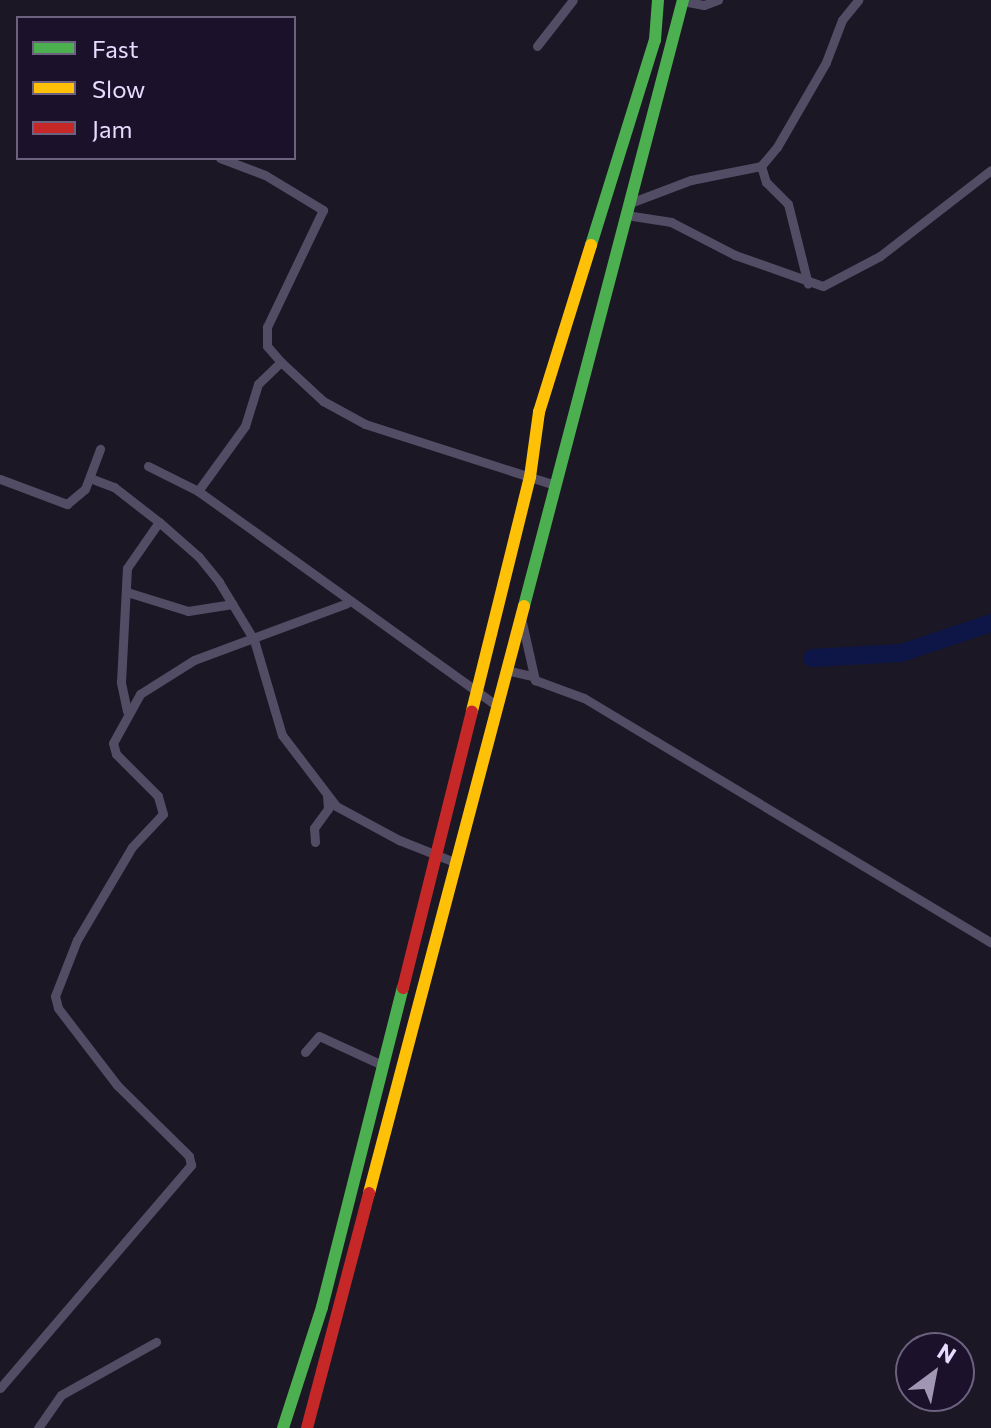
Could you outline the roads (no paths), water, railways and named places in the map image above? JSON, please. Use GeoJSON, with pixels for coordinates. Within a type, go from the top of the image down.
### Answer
{"type":"FeatureCollection","features":[{"type":"Feature","properties":{"kind":"street"},"geometry":{"type":"LineString","coordinates":[[537,46],[573,0]]}},
{"type":"Feature","properties":{"kind":"street"},"geometry":{"type":"LineString","coordinates":[[283,1428],[322,1307],[530,477],[539,412],[655,40],[658,0]]}},
{"type":"Feature","properties":{"kind":"street"},"geometry":{"type":"LineString","coordinates":[[307,1428],[683,1],[704,5],[718,0]]}},
{"type":"Feature","properties":{"kind":"street"},"geometry":{"type":"LineString","coordinates":[[628,209],[691,180],[761,166],[777,147],[826,62],[842,20],[858,0]]}},
{"type":"Feature","properties":{"kind":"street"},"geometry":{"type":"LineString","coordinates":[[225,160],[265,175],[323,210],[267,327],[267,346],[281,362],[323,401],[358,420],[555,485]]}},
{"type":"Feature","properties":{"kind":"street"},"geometry":{"type":"LineString","coordinates":[[761,166],[766,182],[788,204],[808,284]]}},
{"type":"Feature","properties":{"kind":"street"},"geometry":{"type":"LineString","coordinates":[[628,209],[671,222],[808,284],[829,285],[880,256],[991,170]]}},
{"type":"Feature","properties":{"kind":"street"},"geometry":{"type":"LineString","coordinates":[[198,491],[245,426],[258,384],[281,362]]}},
{"type":"Feature","properties":{"kind":"street"},"geometry":{"type":"LineString","coordinates":[[0,479],[61,504],[80,496],[100,449]]}},
{"type":"Feature","properties":{"kind":"street"},"geometry":{"type":"LineString","coordinates":[[148,466],[198,491],[283,556],[311,570],[347,603],[497,706]]}},
{"type":"Feature","properties":{"kind":"street"},"geometry":{"type":"LineString","coordinates":[[90,478],[114,487],[199,557],[254,640],[282,735],[342,811],[457,863]]}},
{"type":"Feature","properties":{"kind":"street"},"geometry":{"type":"LineString","coordinates":[[127,711],[121,682],[127,568],[159,522]]}},
{"type":"Feature","properties":{"kind":"street"},"geometry":{"type":"LineString","coordinates":[[127,592],[188,611],[232,604]]}},
{"type":"Feature","properties":{"kind":"street"},"geometry":{"type":"LineString","coordinates":[[0,1388],[191,1165],[189,1156],[117,1085],[58,1008],[55,996],[77,940],[132,847],[163,814],[163,805],[144,777],[113,748],[127,711],[140,694],[194,660],[347,603]]}},
{"type":"Feature","properties":{"kind":"street"},"geometry":{"type":"LineString","coordinates":[[520,615],[531,676]]}},
{"type":"Feature","properties":{"kind":"street"},"geometry":{"type":"LineString","coordinates":[[506,670],[580,695],[991,943]]}},
{"type":"Feature","properties":{"kind":"street"},"geometry":{"type":"LineString","coordinates":[[315,842],[314,828],[328,809],[326,792]]}},
{"type":"Feature","properties":{"kind":"street"},"geometry":{"type":"LineString","coordinates":[[305,1052],[319,1036],[378,1063]]}},
{"type":"Feature","properties":{"kind":"street"},"geometry":{"type":"LineString","coordinates":[[38,1428],[61,1395],[156,1342]]}},
{"type":"Feature","properties":{"kind":"waterway"},"geometry":{"type":"LineString","coordinates":[[812,658],[901,653],[991,623]]}}]}
